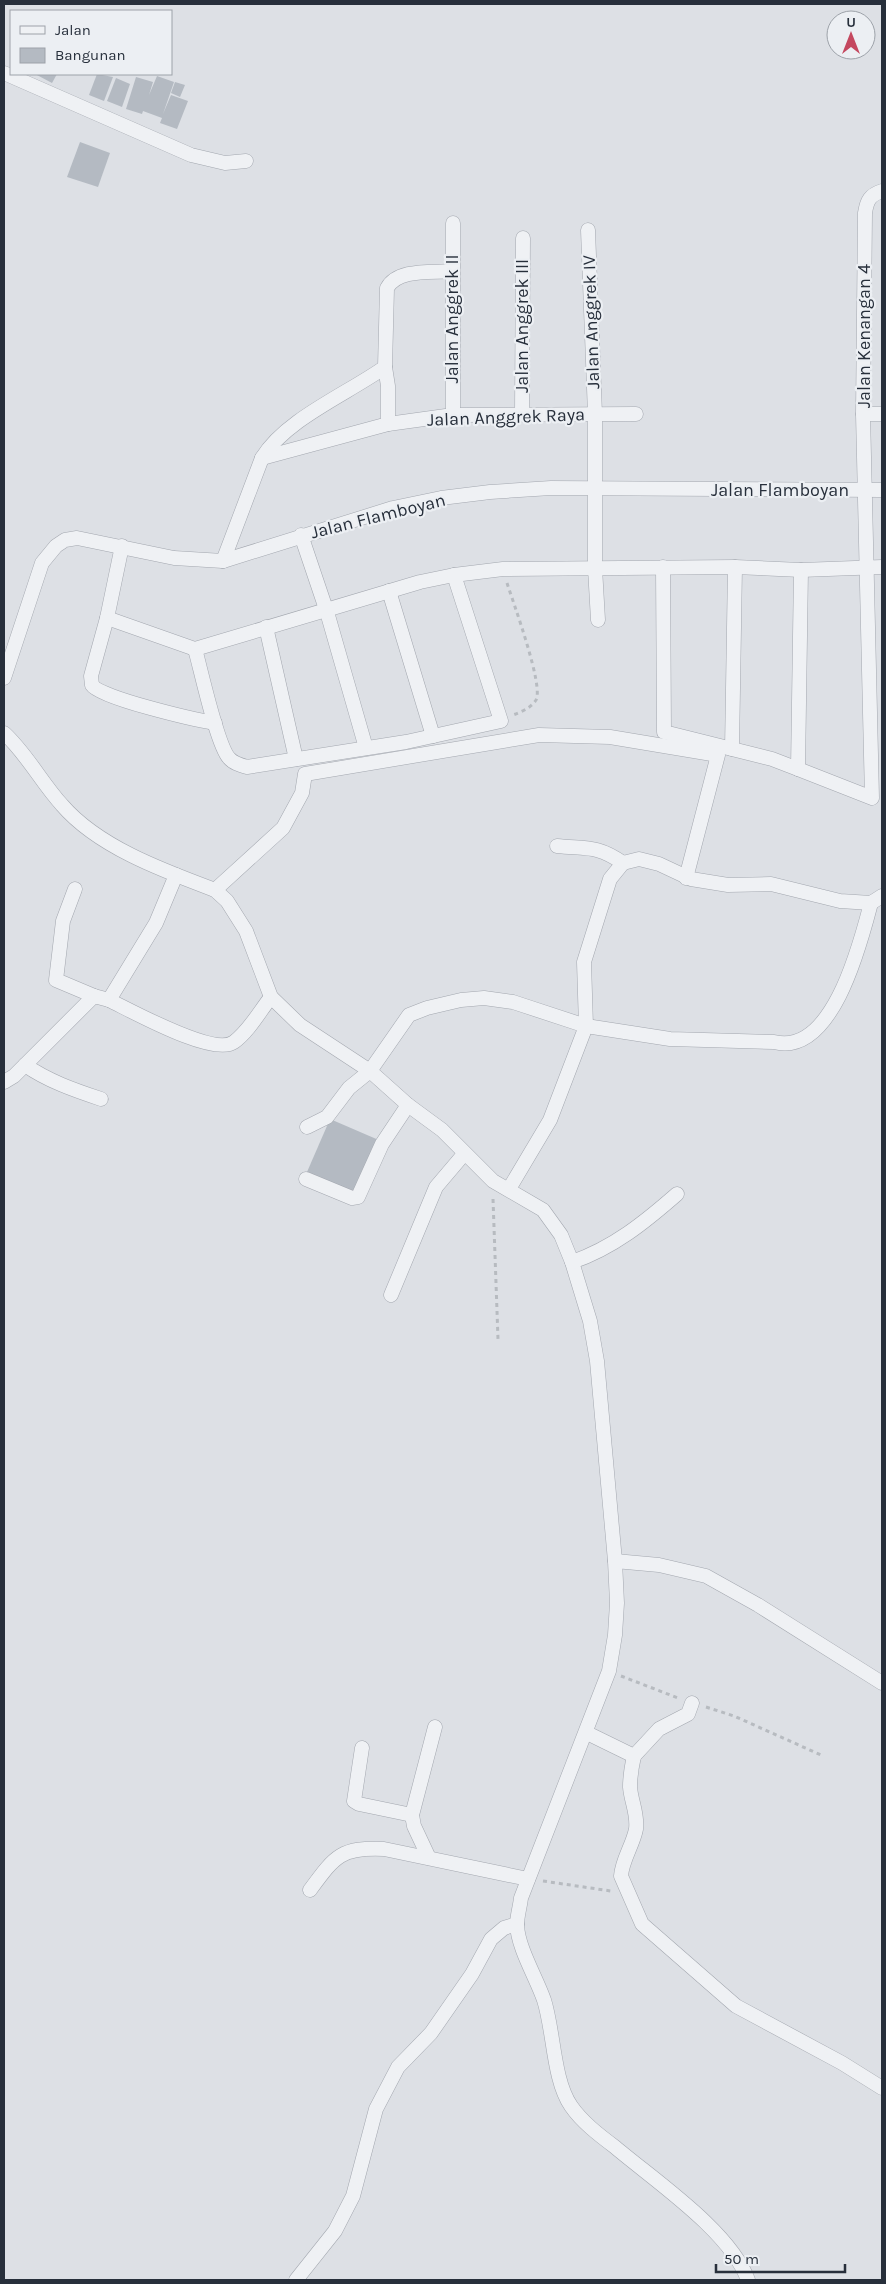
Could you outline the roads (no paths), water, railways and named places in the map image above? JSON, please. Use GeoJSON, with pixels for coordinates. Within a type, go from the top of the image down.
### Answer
{"type":"FeatureCollection","features":[{"type":"Feature","properties":{"kind":"street"},"geometry":{"type":"LineString","coordinates":[[4,73],[191,155],[225,163],[246,162]]}},
{"type":"Feature","properties":{"kind":"street","name":"Jalan Kenangan 4"},"geometry":{"type":"LineString","coordinates":[[877,801],[864,414],[865,213],[866,203],[870,197],[882,191]]}},
{"type":"Feature","properties":{"kind":"street","name":"Jalan Anggrek II"},"geometry":{"type":"LineString","coordinates":[[453,223],[453,415]]}},
{"type":"Feature","properties":{"kind":"street","name":"Jalan Anggrek IV"},"geometry":{"type":"LineString","coordinates":[[588,230],[595,414],[595,568],[598,620]]}},
{"type":"Feature","properties":{"kind":"street","name":"Jalan Anggrek III"},"geometry":{"type":"LineString","coordinates":[[522,413],[523,238]]}},
{"type":"Feature","properties":{"kind":"street"},"geometry":{"type":"LineString","coordinates":[[388,424],[388,386],[385,367],[387,288],[390,283],[401,275],[452,272]]}},
{"type":"Feature","properties":{"kind":"street"},"geometry":{"type":"LineString","coordinates":[[223,561],[262,458],[270,446],[285,431],[385,367]]}},
{"type":"Feature","properties":{"kind":"street","name":"Jalan Anggrek Raya"},"geometry":{"type":"LineString","coordinates":[[262,458],[388,424],[453,415],[522,413],[636,414]]}},
{"type":"Feature","properties":{"kind":"street"},"geometry":{"type":"LineString","coordinates":[[864,414],[882,414]]}},
{"type":"Feature","properties":{"kind":"street","name":"Jalan Flamboyan"},"geometry":{"type":"LineString","coordinates":[[4,678],[42,563],[48,552],[65,540],[77,538],[174,558],[223,561],[301,535],[393,508],[441,498],[490,492],[551,488],[595,490],[882,490]]}},
{"type":"Feature","properties":{"kind":"street"},"geometry":{"type":"LineString","coordinates":[[301,535],[327,612],[366,748]]}},
{"type":"Feature","properties":{"kind":"street"},"geometry":{"type":"LineString","coordinates":[[122,546],[107,618],[90,681],[94,689],[163,711],[215,723]]}},
{"type":"Feature","properties":{"kind":"street"},"geometry":{"type":"LineString","coordinates":[[663,567],[664,732],[732,749],[798,769],[877,801]]}},
{"type":"Feature","properties":{"kind":"street"},"geometry":{"type":"LineString","coordinates":[[107,618],[195,649],[266,627],[327,612],[389,591],[454,575],[503,569],[735,567],[800,570],[882,567]]}},
{"type":"Feature","properties":{"kind":"street"},"geometry":{"type":"LineString","coordinates":[[732,749],[735,567]]}},
{"type":"Feature","properties":{"kind":"street"},"geometry":{"type":"LineString","coordinates":[[798,769],[800,570]]}},
{"type":"Feature","properties":{"kind":"street"},"geometry":{"type":"LineString","coordinates":[[195,649],[215,723],[226,753],[237,764],[254,767],[433,736],[501,721],[454,575]]}},
{"type":"Feature","properties":{"kind":"street"},"geometry":{"type":"LineString","coordinates":[[389,591],[433,736]]}},
{"type":"Feature","properties":{"kind":"street"},"geometry":{"type":"LineString","coordinates":[[266,627],[296,759]]}},
{"type":"Feature","properties":{"kind":"street"},"geometry":{"type":"LineString","coordinates":[[4,733],[28,758],[62,806],[79,823],[128,853],[215,890],[226,901],[246,931],[271,997],[300,1025],[370,1071],[408,1105],[442,1130],[493,1181],[542,1210],[561,1235],[572,1262],[590,1321],[597,1361],[615,1561],[616,1611],[609,1672],[587,1733],[528,1879],[517,1924],[519,1937],[551,2026],[557,2069],[562,2088],[570,2104],[596,2132],[684,2204],[710,2229],[734,2254],[750,2280]]}},
{"type":"Feature","properties":{"kind":"street"},"geometry":{"type":"LineString","coordinates":[[215,890],[283,828],[302,793],[305,774],[538,734],[610,737],[718,754],[686,878]]}},
{"type":"Feature","properties":{"kind":"street"},"geometry":{"type":"LineString","coordinates":[[557,846],[599,850],[606,852],[623,863]]}},
{"type":"Feature","properties":{"kind":"street"},"geometry":{"type":"LineString","coordinates":[[307,1127],[327,1117],[349,1088],[370,1071],[409,1015],[427,1008],[461,1000],[484,998],[513,1002],[586,1026],[670,1039],[774,1042],[786,1045],[795,1043],[814,1032],[830,1014],[857,954],[877,900],[840,901],[771,884],[728,885],[686,878],[649,861],[639,859],[623,863],[610,880],[584,962],[586,1026],[550,1120],[509,1189]]}},
{"type":"Feature","properties":{"kind":"street"},"geometry":{"type":"LineString","coordinates":[[109,1000],[156,923],[176,875]]}},
{"type":"Feature","properties":{"kind":"street"},"geometry":{"type":"LineString","coordinates":[[75,889],[63,922],[56,980],[94,996],[109,1000],[196,1040],[217,1046],[234,1043],[271,997]]}},
{"type":"Feature","properties":{"kind":"street"},"geometry":{"type":"LineString","coordinates":[[4,1082],[25,1065],[94,996]]}},
{"type":"Feature","properties":{"kind":"street"},"geometry":{"type":"LineString","coordinates":[[25,1065],[39,1075],[101,1099]]}},
{"type":"Feature","properties":{"kind":"street"},"geometry":{"type":"LineString","coordinates":[[306,1179],[352,1198],[358,1197],[382,1144],[408,1105]]}},
{"type":"Feature","properties":{"kind":"street"},"geometry":{"type":"LineString","coordinates":[[391,1295],[436,1187],[464,1154]]}},
{"type":"Feature","properties":{"kind":"street"},"geometry":{"type":"LineString","coordinates":[[572,1262],[595,1254],[617,1240],[649,1218],[677,1194]]}},
{"type":"Feature","properties":{"kind":"street"},"geometry":{"type":"LineString","coordinates":[[615,1561],[659,1565],[706,1576],[758,1605],[882,1683]]}},
{"type":"Feature","properties":{"kind":"street"},"geometry":{"type":"LineString","coordinates":[[692,1703],[688,1714],[659,1729],[634,1756],[630,1786],[636,1827],[621,1876],[642,1924],[736,2006],[842,2063],[882,2088]]}},
{"type":"Feature","properties":{"kind":"street"},"geometry":{"type":"LineString","coordinates":[[429,1858],[414,1826],[412,1815],[435,1727]]}},
{"type":"Feature","properties":{"kind":"street"},"geometry":{"type":"LineString","coordinates":[[587,1733],[634,1756]]}},
{"type":"Feature","properties":{"kind":"street"},"geometry":{"type":"LineString","coordinates":[[362,1748],[354,1801],[359,1804],[412,1815]]}},
{"type":"Feature","properties":{"kind":"street"},"geometry":{"type":"LineString","coordinates":[[310,1890],[334,1861],[352,1849],[384,1849],[528,1879]]}},
{"type":"Feature","properties":{"kind":"street"},"geometry":{"type":"LineString","coordinates":[[296,2280],[335,2231],[353,2196],[376,2109],[398,2066],[431,2033],[477,1966],[491,1939],[504,1928],[517,1924]]}}]}
